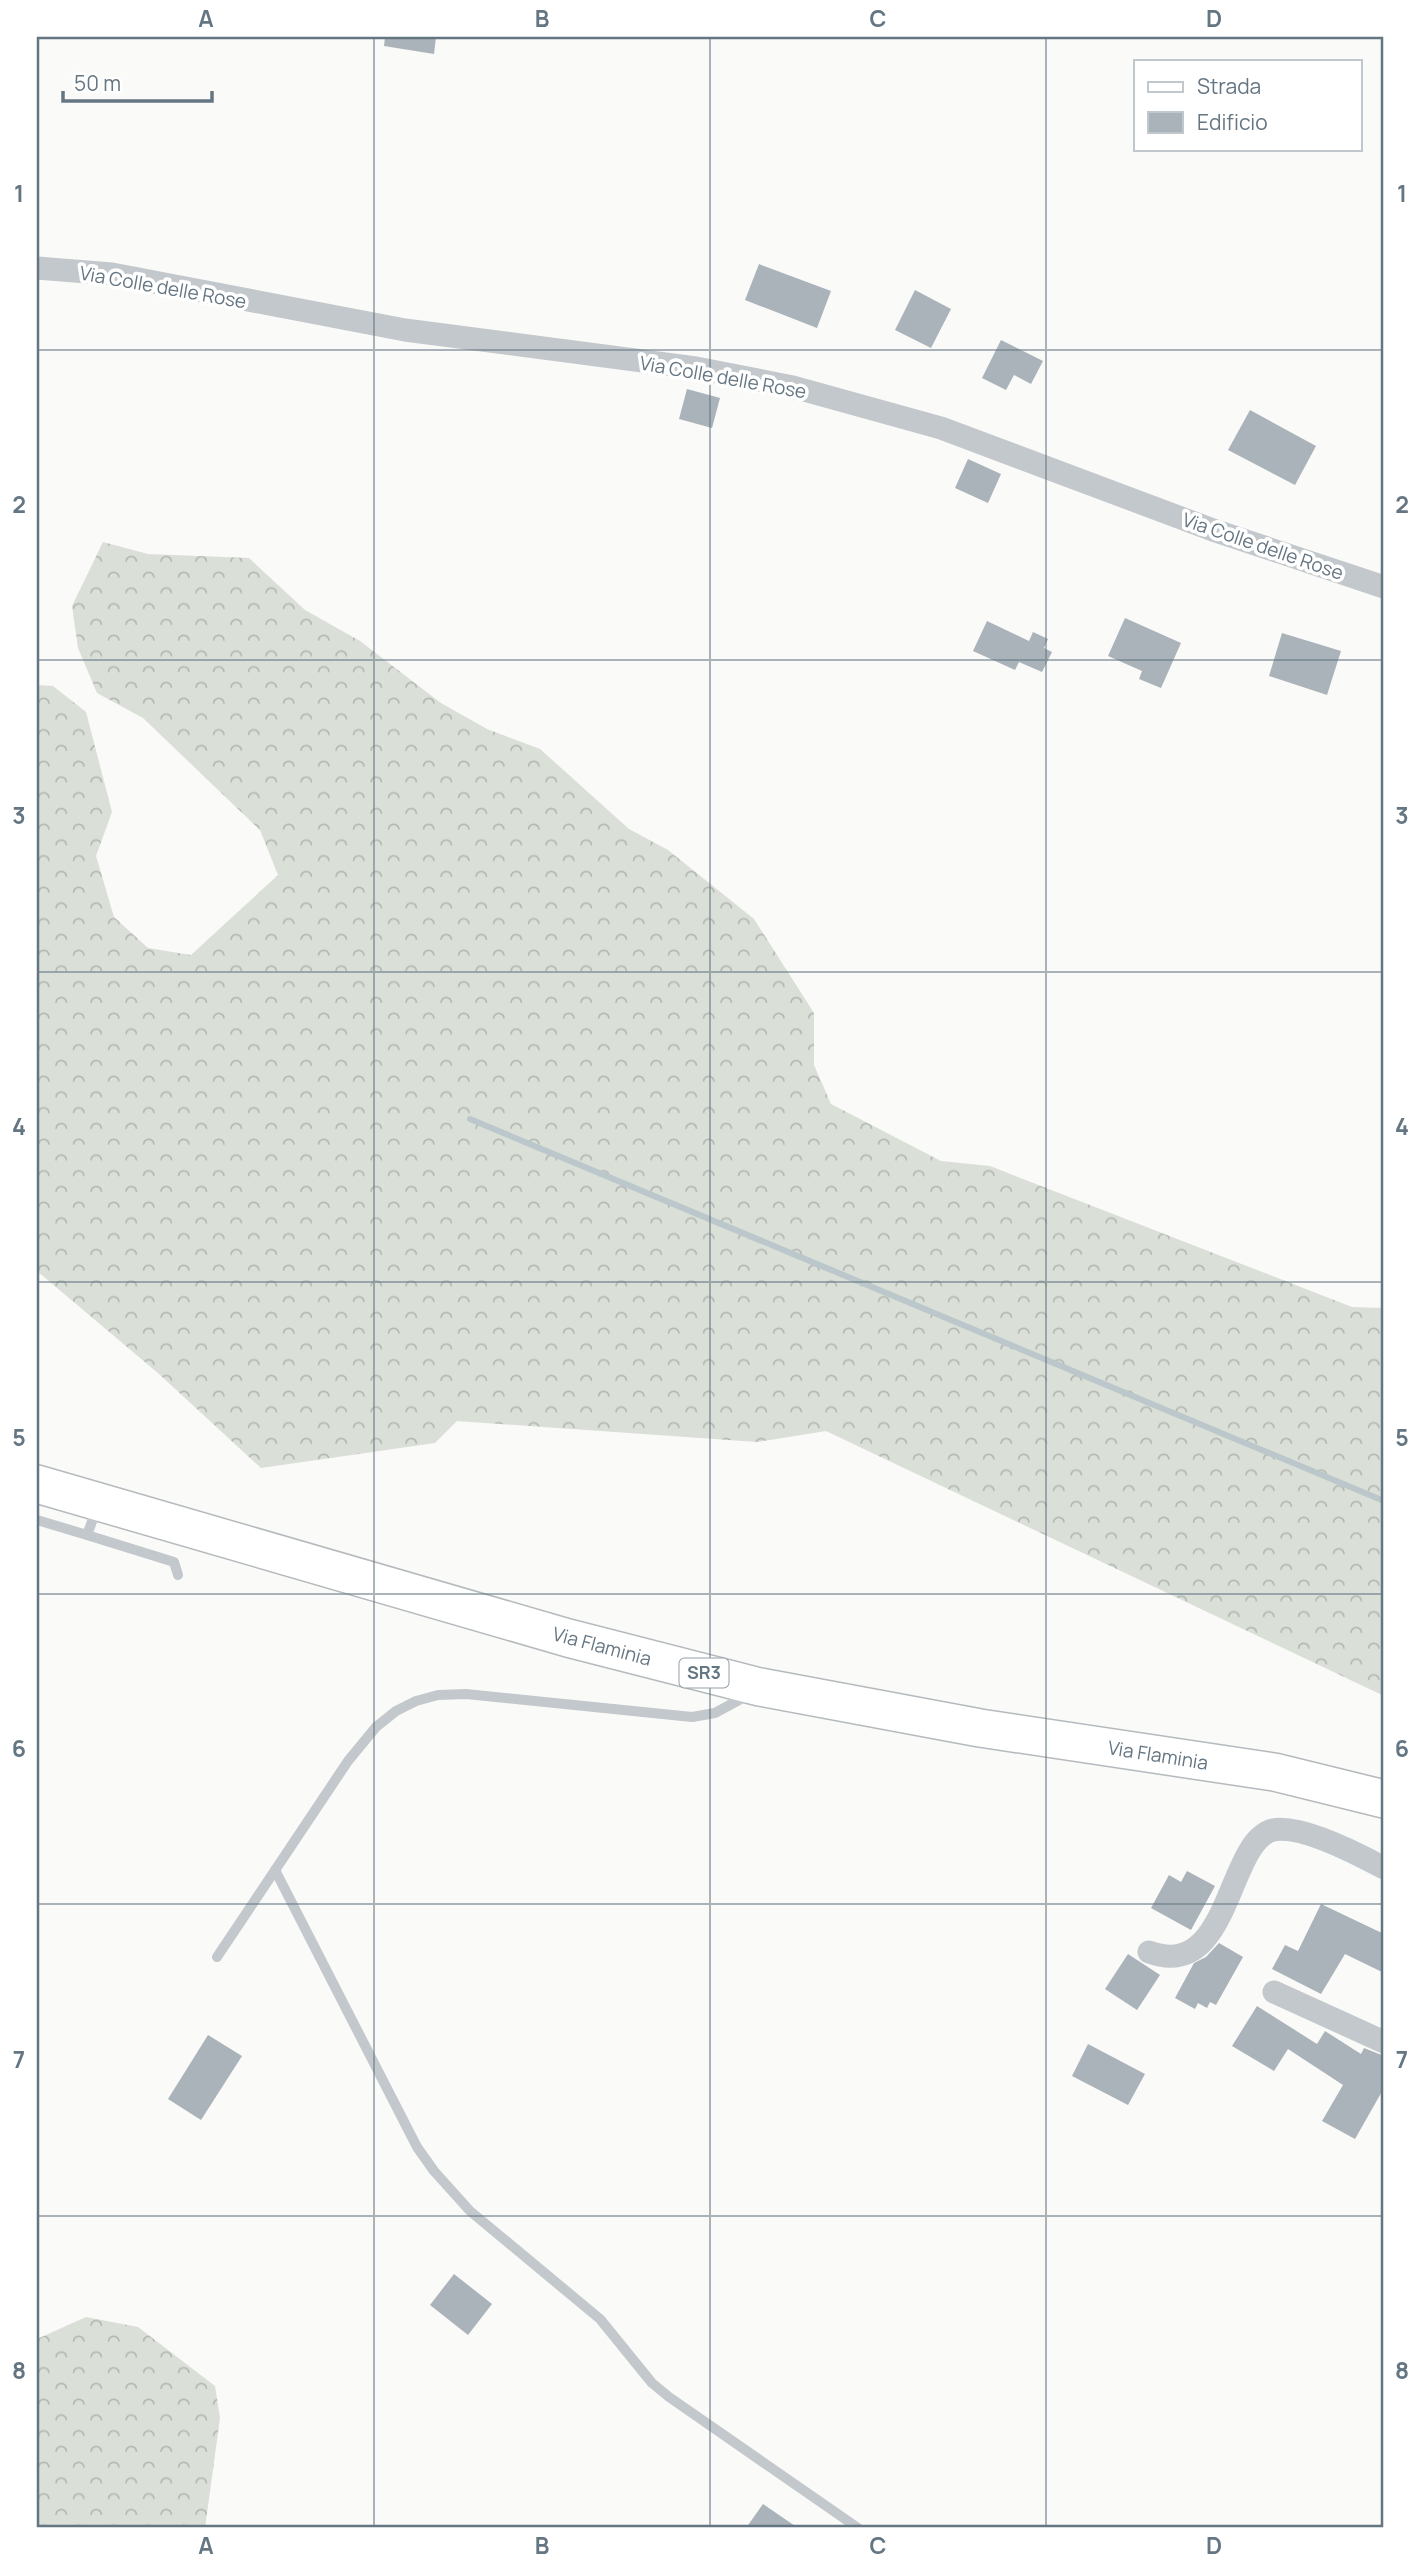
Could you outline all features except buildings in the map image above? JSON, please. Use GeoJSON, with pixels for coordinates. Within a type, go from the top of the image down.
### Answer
{"type":"FeatureCollection","features":[{"type":"Feature","properties":{"kind":"main road","name":"Via Flaminia"},"geometry":{"type":"LineString","coordinates":[[37,1484],[93,1518],[760,1687],[980,1728],[1274,1772],[1384,1799]]}},
{"type":"Feature","properties":{"kind":"street","name":"Via Colle delle Rose"},"geometry":{"type":"LineString","coordinates":[[37,268],[112,274],[405,330],[696,368],[793,387],[941,428],[1213,530],[1384,587]]}},
{"type":"Feature","properties":{"kind":"street"},"geometry":{"type":"LineString","coordinates":[[1149,1952],[1166,1958],[1178,1958],[1201,1943],[1254,1847],[1270,1831],[1282,1830],[1328,1841],[1384,1868]]}},
{"type":"Feature","properties":{"kind":"street"},"geometry":{"type":"LineString","coordinates":[[1274,1992],[1384,2042]]}},
{"type":"Feature","properties":{"kind":"lane"},"geometry":{"type":"LineString","coordinates":[[37,1520],[93,1518],[174,1562],[178,1575]]}},
{"type":"Feature","properties":{"kind":"lane"},"geometry":{"type":"LineString","coordinates":[[217,1957],[361,1743],[396,1711],[416,1701],[438,1695],[466,1694],[692,1717],[715,1713],[760,1687]]}},
{"type":"Feature","properties":{"kind":"lane"},"geometry":{"type":"LineString","coordinates":[[275,1870],[417,2147],[451,2192],[600,2319],[652,2383],[858,2528]]}},
{"type":"Feature","properties":{"kind":"green space"},"geometry":{"type":"Polygon","coordinates":[[[103,542],[148,554],[249,558],[305,610],[360,641],[441,703],[487,729],[540,749],[629,829],[668,850],[754,919],[814,1013],[814,1065],[831,1104],[941,1161],[990,1166],[1352,1307],[1384,1308],[1384,1696],[826,1431],[757,1442],[457,1421],[435,1443],[261,1468],[159,1374],[37,1271],[37,685],[53,686],[86,712],[112,812],[96,856],[114,917],[148,948],[191,955],[278,875],[260,830],[143,718],[97,693],[78,648],[72,606],[103,542]]]}},
{"type":"Feature","properties":{"kind":"green space"},"geometry":{"type":"Polygon","coordinates":[[[86,2317],[138,2327],[215,2386],[220,2418],[205,2528],[37,2528],[37,2339],[86,2317]]]}},
{"type":"Feature","properties":{"kind":"waterway"},"geometry":{"type":"LineString","coordinates":[[470,1119],[1384,1501]]}}]}
